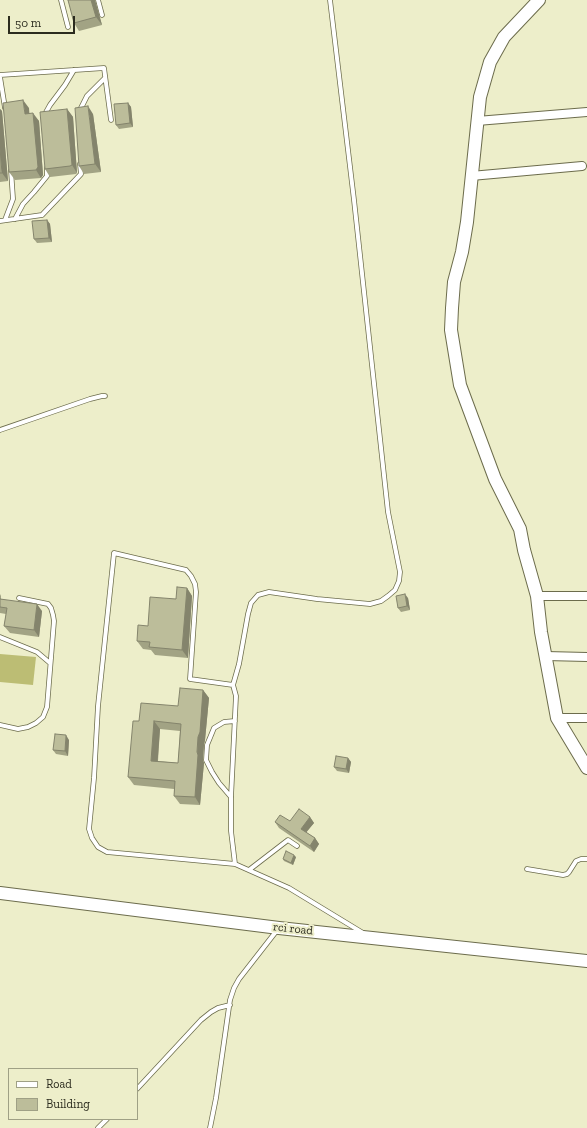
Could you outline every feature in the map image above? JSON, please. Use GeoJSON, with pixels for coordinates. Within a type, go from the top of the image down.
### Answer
{"type":"FeatureCollection","features":[{"type":"Feature","properties":{"kind":"main road"},"geometry":{"type":"LineString","coordinates":[[539,0],[504,36],[490,62],[480,97],[462,252],[454,282],[451,330],[460,385],[495,480],[520,529],[524,550],[537,596],[541,632],[556,718],[587,768]]}},
{"type":"Feature","properties":{"kind":"main road","name":"rci road"},"geometry":{"type":"LineString","coordinates":[[0,894],[279,928],[587,961]]}},
{"type":"Feature","properties":{"kind":"street"},"geometry":{"type":"LineString","coordinates":[[477,121],[587,112]]}},
{"type":"Feature","properties":{"kind":"street"},"geometry":{"type":"LineString","coordinates":[[471,176],[582,166]]}},
{"type":"Feature","properties":{"kind":"street"},"geometry":{"type":"LineString","coordinates":[[537,596],[587,596]]}},
{"type":"Feature","properties":{"kind":"street"},"geometry":{"type":"LineString","coordinates":[[546,656],[587,657]]}},
{"type":"Feature","properties":{"kind":"street"},"geometry":{"type":"LineString","coordinates":[[556,718],[587,718]]}},
{"type":"Feature","properties":{"kind":"lane"},"geometry":{"type":"LineString","coordinates":[[61,0],[68,27]]}},
{"type":"Feature","properties":{"kind":"lane"},"geometry":{"type":"LineString","coordinates":[[98,0],[102,15]]}},
{"type":"Feature","properties":{"kind":"lane"},"geometry":{"type":"LineString","coordinates":[[236,864],[231,831],[231,796],[236,696],[233,685],[239,664],[251,603],[258,595],[269,592],[317,600],[370,604],[381,600],[395,590],[399,581],[400,572],[388,512],[354,200],[330,0]]}},
{"type":"Feature","properties":{"kind":"lane"},"geometry":{"type":"LineString","coordinates":[[6,111],[0,76],[104,68],[110,120]]}},
{"type":"Feature","properties":{"kind":"lane"},"geometry":{"type":"LineString","coordinates":[[42,118],[66,85],[74,70]]}},
{"type":"Feature","properties":{"kind":"lane"},"geometry":{"type":"LineString","coordinates":[[76,116],[87,96],[105,78]]}},
{"type":"Feature","properties":{"kind":"lane"},"geometry":{"type":"LineString","coordinates":[[0,221],[42,215],[81,174],[80,160]]}},
{"type":"Feature","properties":{"kind":"lane"},"geometry":{"type":"LineString","coordinates":[[15,219],[23,204],[47,176],[46,162]]}},
{"type":"Feature","properties":{"kind":"lane"},"geometry":{"type":"LineString","coordinates":[[5,220],[13,199],[10,165]]}},
{"type":"Feature","properties":{"kind":"lane"},"geometry":{"type":"LineString","coordinates":[[0,430],[90,399],[105,396]]}},
{"type":"Feature","properties":{"kind":"lane"},"geometry":{"type":"LineString","coordinates":[[233,685],[190,679],[196,592],[195,584],[186,570],[114,553],[98,706],[94,778],[89,829],[92,838],[98,847],[107,852],[236,864],[289,888],[371,938]]}},
{"type":"Feature","properties":{"kind":"lane"},"geometry":{"type":"LineString","coordinates":[[0,724],[18,729],[28,727],[43,717],[47,707],[54,621],[51,608],[48,604],[19,598]]}},
{"type":"Feature","properties":{"kind":"lane"},"geometry":{"type":"LineString","coordinates":[[0,637],[38,652],[50,663]]}},
{"type":"Feature","properties":{"kind":"lane"},"geometry":{"type":"LineString","coordinates":[[231,796],[219,783],[206,760],[207,745],[214,728],[224,722],[235,721]]}},
{"type":"Feature","properties":{"kind":"lane"},"geometry":{"type":"LineString","coordinates":[[249,870],[288,840],[297,846]]}},
{"type":"Feature","properties":{"kind":"lane"},"geometry":{"type":"LineString","coordinates":[[527,869],[563,875],[570,872],[576,861],[587,859]]}},
{"type":"Feature","properties":{"kind":"lane"},"geometry":{"type":"LineString","coordinates":[[210,1128],[234,988],[239,979],[279,928]]}},
{"type":"Feature","properties":{"kind":"lane"},"geometry":{"type":"LineString","coordinates":[[138,1088],[201,1020],[214,1010],[230,1005]]}},
{"type":"Feature","properties":{"kind":"lane"},"geometry":{"type":"LineString","coordinates":[[98,1128],[106,1120]]}},
{"type":"Feature","properties":{"kind":"green space"},"geometry":{"type":"Polygon","coordinates":[[[0,654],[36,657],[33,685],[0,682],[0,654]]]}},
{"type":"Feature","properties":{"kind":"building"},"geometry":{"type":"Polygon","coordinates":[[[68,0],[91,0],[96,17],[74,23],[68,0]]]}},
{"type":"Feature","properties":{"kind":"building"},"geometry":{"type":"Polygon","coordinates":[[[23,100],[25,114],[33,113],[38,167],[36,170],[9,172],[3,103],[23,100]]]}},
{"type":"Feature","properties":{"kind":"building"},"geometry":{"type":"Polygon","coordinates":[[[128,103],[130,123],[116,125],[114,104],[128,103]]]}},
{"type":"Feature","properties":{"kind":"building"},"geometry":{"type":"Polygon","coordinates":[[[88,106],[95,164],[79,166],[75,108],[88,106]]]}},
{"type":"Feature","properties":{"kind":"building"},"geometry":{"type":"Polygon","coordinates":[[[67,109],[72,165],[45,169],[40,112],[67,109]]]}},
{"type":"Feature","properties":{"kind":"building"},"geometry":{"type":"Polygon","coordinates":[[[0,148],[2,173],[0,173],[0,148]]]}},
{"type":"Feature","properties":{"kind":"building"},"geometry":{"type":"Polygon","coordinates":[[[47,220],[49,238],[34,239],[32,221],[47,220]]]}},
{"type":"Feature","properties":{"kind":"building"},"geometry":{"type":"Polygon","coordinates":[[[177,587],[187,588],[182,650],[149,647],[150,642],[137,641],[138,625],[148,626],[150,597],[176,599],[177,587]]]}},
{"type":"Feature","properties":{"kind":"building"},"geometry":{"type":"Polygon","coordinates":[[[405,594],[407,606],[398,608],[396,596],[405,594]]]}},
{"type":"Feature","properties":{"kind":"building"},"geometry":{"type":"Polygon","coordinates":[[[0,599],[37,604],[34,630],[4,626],[7,608],[0,607],[0,599]]]}},
{"type":"Feature","properties":{"kind":"building"},"geometry":{"type":"Polygon","coordinates":[[[180,688],[203,690],[200,732],[198,737],[195,797],[174,796],[175,781],[128,777],[133,721],[139,721],[141,703],[178,706],[180,688]],[[154,721],[151,761],[178,763],[181,724],[154,721]]]}},
{"type":"Feature","properties":{"kind":"building"},"geometry":{"type":"Polygon","coordinates":[[[55,734],[66,735],[65,751],[53,750],[55,734]]]}},
{"type":"Feature","properties":{"kind":"building"},"geometry":{"type":"Polygon","coordinates":[[[336,756],[348,758],[346,769],[334,767],[336,756]]]}},
{"type":"Feature","properties":{"kind":"building"},"geometry":{"type":"Polygon","coordinates":[[[299,809],[310,817],[301,829],[315,838],[310,846],[275,822],[280,815],[290,821],[299,809]]]}},
{"type":"Feature","properties":{"kind":"building"},"geometry":{"type":"Polygon","coordinates":[[[286,851],[294,855],[291,863],[283,859],[286,851]]]}}]}
